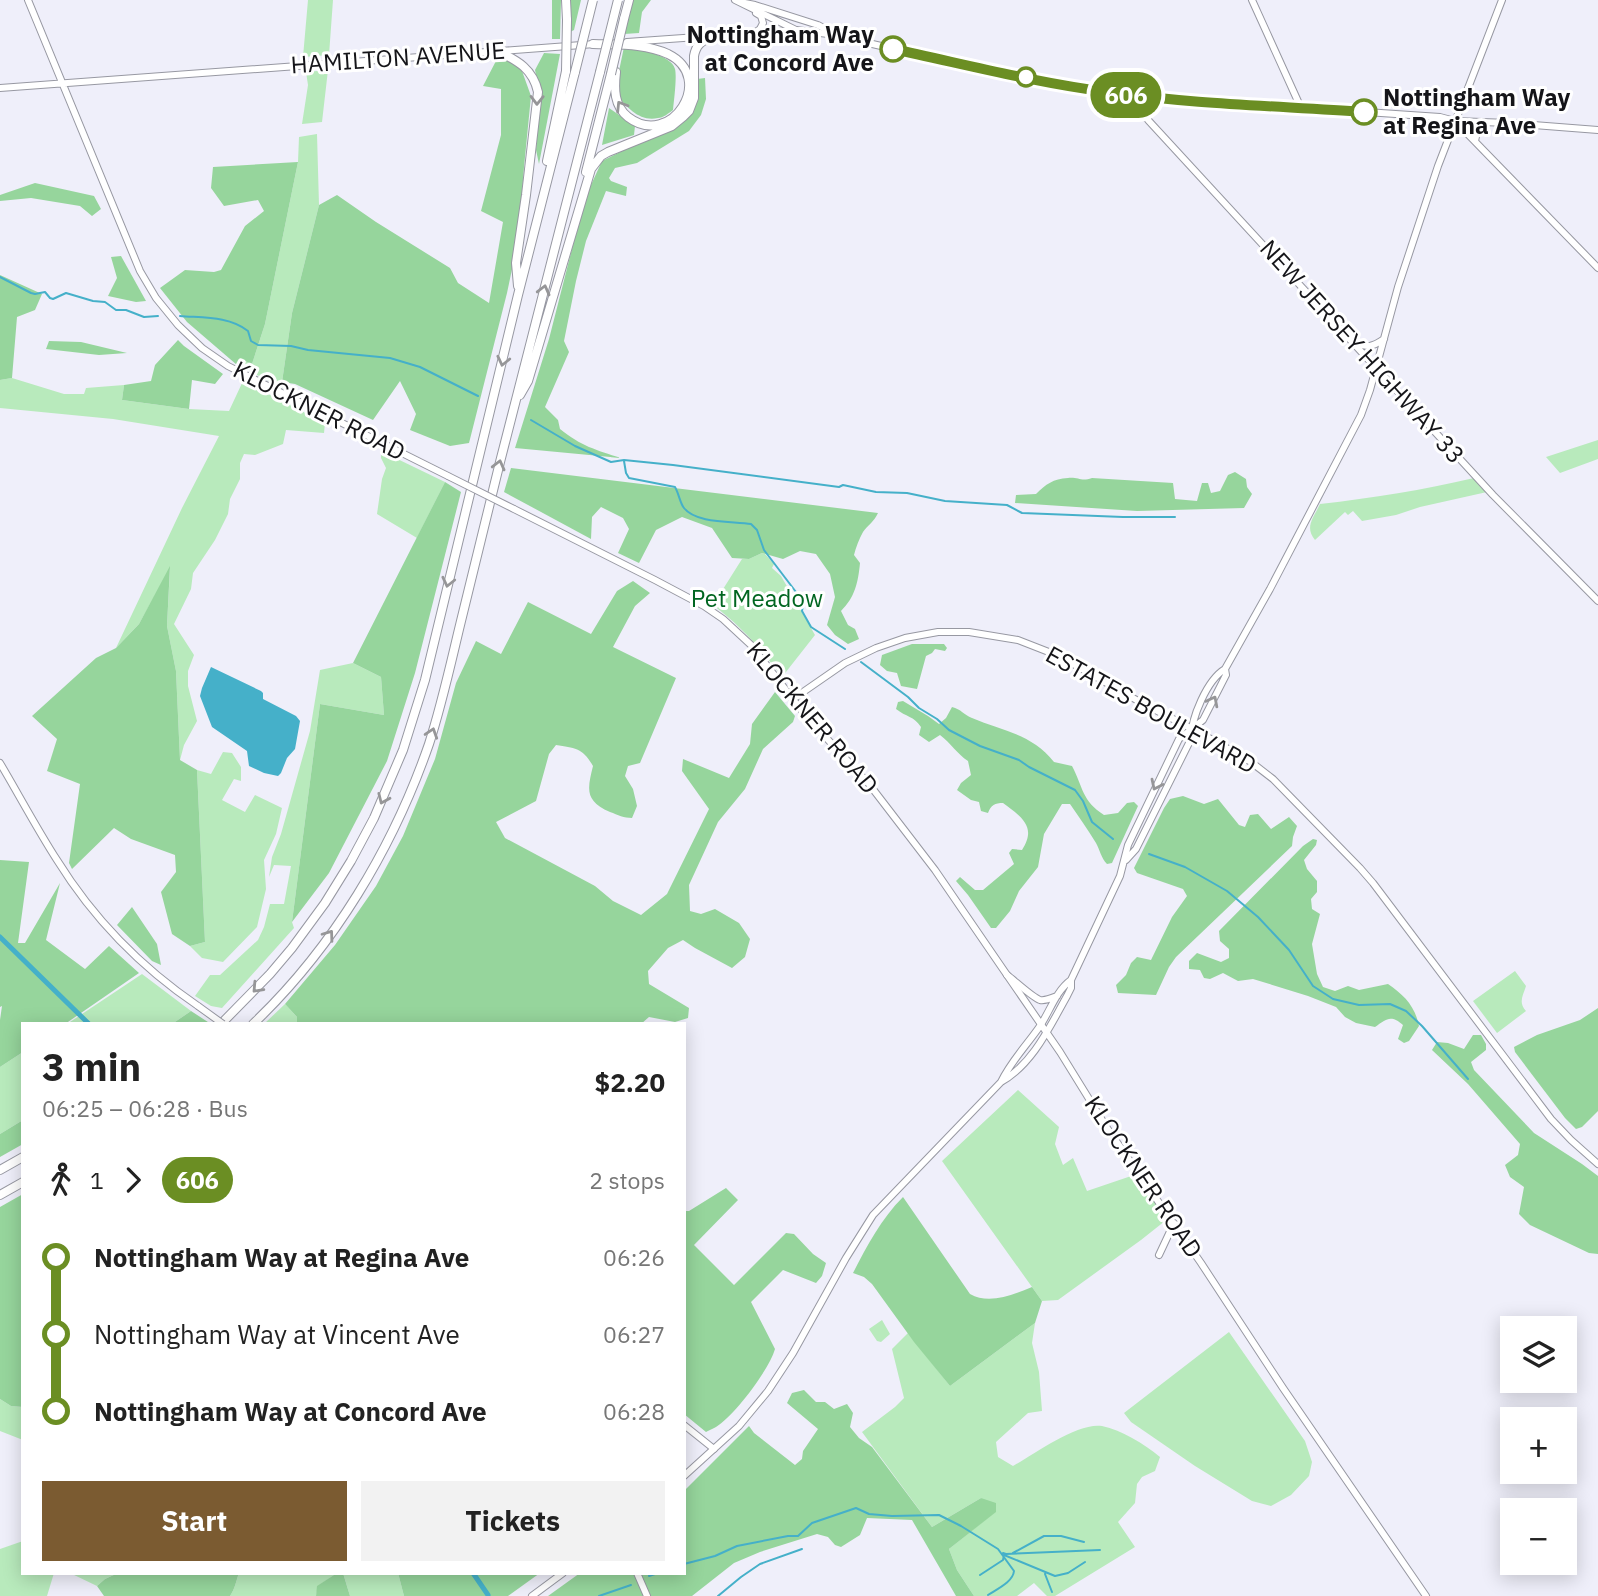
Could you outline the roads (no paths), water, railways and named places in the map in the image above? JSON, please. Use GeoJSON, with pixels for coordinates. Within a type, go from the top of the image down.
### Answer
{"type":"FeatureCollection","features":[{"type":"Feature","properties":{"kind":"highway"},"geometry":{"type":"LineString","coordinates":[[566,0],[570,72]]}},
{"type":"Feature","properties":{"kind":"highway"},"geometry":{"type":"LineString","coordinates":[[255,1022],[295,979],[337,924],[377,860],[410,792],[428,746],[443,697],[618,0]]}},
{"type":"Feature","properties":{"kind":"highway"},"geometry":{"type":"LineString","coordinates":[[515,403],[528,381],[563,267],[629,0]]}},
{"type":"Feature","properties":{"kind":"highway"},"geometry":{"type":"LineString","coordinates":[[224,1022],[270,974],[325,903],[363,840],[394,773],[411,727],[425,680],[526,266],[570,72],[592,2]]}},
{"type":"Feature","properties":{"kind":"highway"},"geometry":{"type":"LineString","coordinates":[[579,206],[587,178],[601,156],[677,123],[689,111],[695,89],[695,50],[701,42],[712,37]]}},
{"type":"Feature","properties":{"kind":"highway"},"geometry":{"type":"LineString","coordinates":[[593,44],[635,45],[670,55],[681,65],[688,77],[689,91],[685,105],[676,116],[664,123],[650,125],[635,121],[623,112],[616,99],[613,73]]}},
{"type":"Feature","properties":{"kind":"highway"},"geometry":{"type":"LineString","coordinates":[[498,51],[524,66],[533,77],[538,92],[516,263],[518,295]]}},
{"type":"Feature","properties":{"kind":"highway"},"geometry":{"type":"LineString","coordinates":[[0,1170],[21,1158]]}},
{"type":"Feature","properties":{"kind":"highway"},"geometry":{"type":"LineString","coordinates":[[0,1195],[21,1183]]}},
{"type":"Feature","properties":{"kind":"main road","name":"KLOCKNER ROAD"},"geometry":{"type":"LineString","coordinates":[[28,0],[140,271],[178,325],[202,348],[235,370],[713,611],[744,638],[793,699],[881,799],[935,870],[1426,1596]]}},
{"type":"Feature","properties":{"kind":"main road"},"geometry":{"type":"LineString","coordinates":[[1252,0],[1301,108]]}},
{"type":"Feature","properties":{"kind":"main road"},"geometry":{"type":"LineString","coordinates":[[1001,1082],[1006,1070],[1041,1025],[1059,993],[1071,980],[1120,876],[1128,845],[1179,739],[1203,720],[1226,675],[1225,669],[1354,431],[1366,403],[1398,287],[1438,166],[1502,0]]}},
{"type":"Feature","properties":{"kind":"main road"},"geometry":{"type":"LineString","coordinates":[[737,1],[796,30],[838,36],[950,62],[1106,92],[1598,130]]}},
{"type":"Feature","properties":{"kind":"main road"},"geometry":{"type":"LineString","coordinates":[[737,1],[763,19],[762,26],[753,34]]}},
{"type":"Feature","properties":{"kind":"main road"},"geometry":{"type":"LineString","coordinates":[[737,1],[818,25],[838,36]]}},
{"type":"Feature","properties":{"kind":"main road","name":"HAMILTON AVENUE"},"geometry":{"type":"LineString","coordinates":[[0,88],[796,30]]}},
{"type":"Feature","properties":{"kind":"main road"},"geometry":{"type":"LineString","coordinates":[[1106,92],[1109,99],[1130,104],[1148,120]]}},
{"type":"Feature","properties":{"kind":"main road","name":"NEW JERSEY HIGHWAY 33"},"geometry":{"type":"LineString","coordinates":[[1133,96],[1148,120],[1495,497],[1598,601]]}},
{"type":"Feature","properties":{"kind":"main road"},"geometry":{"type":"LineString","coordinates":[[1455,121],[1598,268]]}},
{"type":"Feature","properties":{"kind":"main road"},"geometry":{"type":"LineString","coordinates":[[1475,141],[1478,127],[1485,122]]}},
{"type":"Feature","properties":{"kind":"main road"},"geometry":{"type":"LineString","coordinates":[[1353,342],[1367,346],[1375,345],[1384,339]]}},
{"type":"Feature","properties":{"kind":"main road","name":"ESTATES BOULEVARD"},"geometry":{"type":"LineString","coordinates":[[793,699],[838,667],[876,648],[923,634],[969,632],[1003,636],[1046,650],[1191,728],[1262,770],[1360,868],[1551,1119],[1598,1164]]}},
{"type":"Feature","properties":{"kind":"main road"},"geometry":{"type":"LineString","coordinates":[[1124,863],[1136,849],[1155,813],[1191,739],[1191,728]]}},
{"type":"Feature","properties":{"kind":"main road"},"geometry":{"type":"LineString","coordinates":[[0,763],[57,861],[90,906],[140,960],[219,1022]]}},
{"type":"Feature","properties":{"kind":"main road"},"geometry":{"type":"LineString","coordinates":[[1007,975],[1040,1000],[1048,1000],[1059,993]]}},
{"type":"Feature","properties":{"kind":"main road"},"geometry":{"type":"LineString","coordinates":[[686,1474],[739,1426],[781,1372],[873,1215],[1001,1082],[1012,1076],[1039,1044],[1071,988],[1071,980]]}},
{"type":"Feature","properties":{"kind":"main road"},"geometry":{"type":"LineString","coordinates":[[1159,1255],[1174,1223]]}},
{"type":"Feature","properties":{"kind":"main road"},"geometry":{"type":"LineString","coordinates":[[686,1427],[714,1449]]}},
{"type":"Feature","properties":{"kind":"main road"},"geometry":{"type":"LineString","coordinates":[[532,1596],[561,1575]]}},
{"type":"Feature","properties":{"kind":"main road"},"geometry":{"type":"LineString","coordinates":[[638,1575],[647,1596]]}},
{"type":"Feature","properties":{"kind":"water"},"geometry":{"type":"Polygon","coordinates":[[[211,667],[261,691],[263,699],[296,716],[300,721],[295,749],[278,776],[249,766],[247,751],[212,727],[200,696],[211,667]]]}},
{"type":"Feature","properties":{"kind":"waterway"},"geometry":{"type":"LineString","coordinates":[[0,277],[31,293],[45,292],[53,299],[66,293],[105,302],[116,310],[126,310],[144,317],[158,316]]}},
{"type":"Feature","properties":{"kind":"waterway"},"geometry":{"type":"LineString","coordinates":[[180,316],[233,323],[248,331],[251,341],[258,345],[291,346],[390,358],[420,367],[478,396]]}},
{"type":"Feature","properties":{"kind":"waterway"},"geometry":{"type":"LineString","coordinates":[[531,420],[575,446],[611,462],[624,460],[673,465],[839,487],[843,485],[876,492],[907,493],[945,501],[1007,505],[1022,513],[1175,517]]}},
{"type":"Feature","properties":{"kind":"waterway"},"geometry":{"type":"LineString","coordinates":[[624,461],[629,478],[675,487],[683,506],[697,517],[751,524],[757,530],[764,550],[803,604],[802,611],[811,627],[845,649]]}},
{"type":"Feature","properties":{"kind":"waterway"},"geometry":{"type":"LineString","coordinates":[[861,662],[949,730],[980,746],[1019,760],[1075,790],[1092,822],[1113,839]]}},
{"type":"Feature","properties":{"kind":"waterway"},"geometry":{"type":"LineString","coordinates":[[1149,854],[1185,867],[1227,891],[1258,917],[1289,950],[1313,986],[1333,999],[1359,1005],[1390,1004],[1406,1011],[1468,1079]]}},
{"type":"Feature","properties":{"kind":"waterway"},"geometry":{"type":"LineString","coordinates":[[0,937],[87,1022]]}},
{"type":"Feature","properties":{"kind":"waterway"},"geometry":{"type":"LineString","coordinates":[[686,1563],[715,1556],[737,1546],[798,1536],[812,1523],[856,1508],[869,1514],[892,1516],[939,1515],[998,1549],[1014,1571],[1008,1582],[988,1595]]}},
{"type":"Feature","properties":{"kind":"waterway"},"geometry":{"type":"LineString","coordinates":[[1013,1553],[1044,1536],[1061,1536],[1084,1542]]}},
{"type":"Feature","properties":{"kind":"waterway"},"geometry":{"type":"LineString","coordinates":[[718,1596],[760,1564],[802,1549]]}},
{"type":"Feature","properties":{"kind":"waterway"},"geometry":{"type":"LineString","coordinates":[[1003,1553],[1100,1550]]}},
{"type":"Feature","properties":{"kind":"waterway"},"geometry":{"type":"LineString","coordinates":[[980,1575],[1003,1560],[1004,1555],[1055,1576],[1068,1573],[1085,1562]]}},
{"type":"Feature","properties":{"kind":"waterway"},"geometry":{"type":"LineString","coordinates":[[1045,1574],[1052,1592]]}},
{"type":"Feature","properties":{"kind":"waterway"},"geometry":{"type":"LineString","coordinates":[[474,1575],[488,1595]]}},
{"type":"Feature","properties":{"kind":"waterway"},"geometry":{"type":"LineString","coordinates":[[599,1596],[631,1585]]}},
{"type":"Feature","properties":{"kind":"place","name":"Nottingham Way at Concord Ave"},"geometry":{"type":"Point","coordinates":[893,49]}},
{"type":"Feature","properties":{"kind":"place","name":"Nottingham Way at Regina Ave"},"geometry":{"type":"Point","coordinates":[1364,112]}},
{"type":"Feature","properties":{"kind":"park label","name":"Pet Meadow"},"geometry":{"type":"Point","coordinates":[757,599]}}]}
